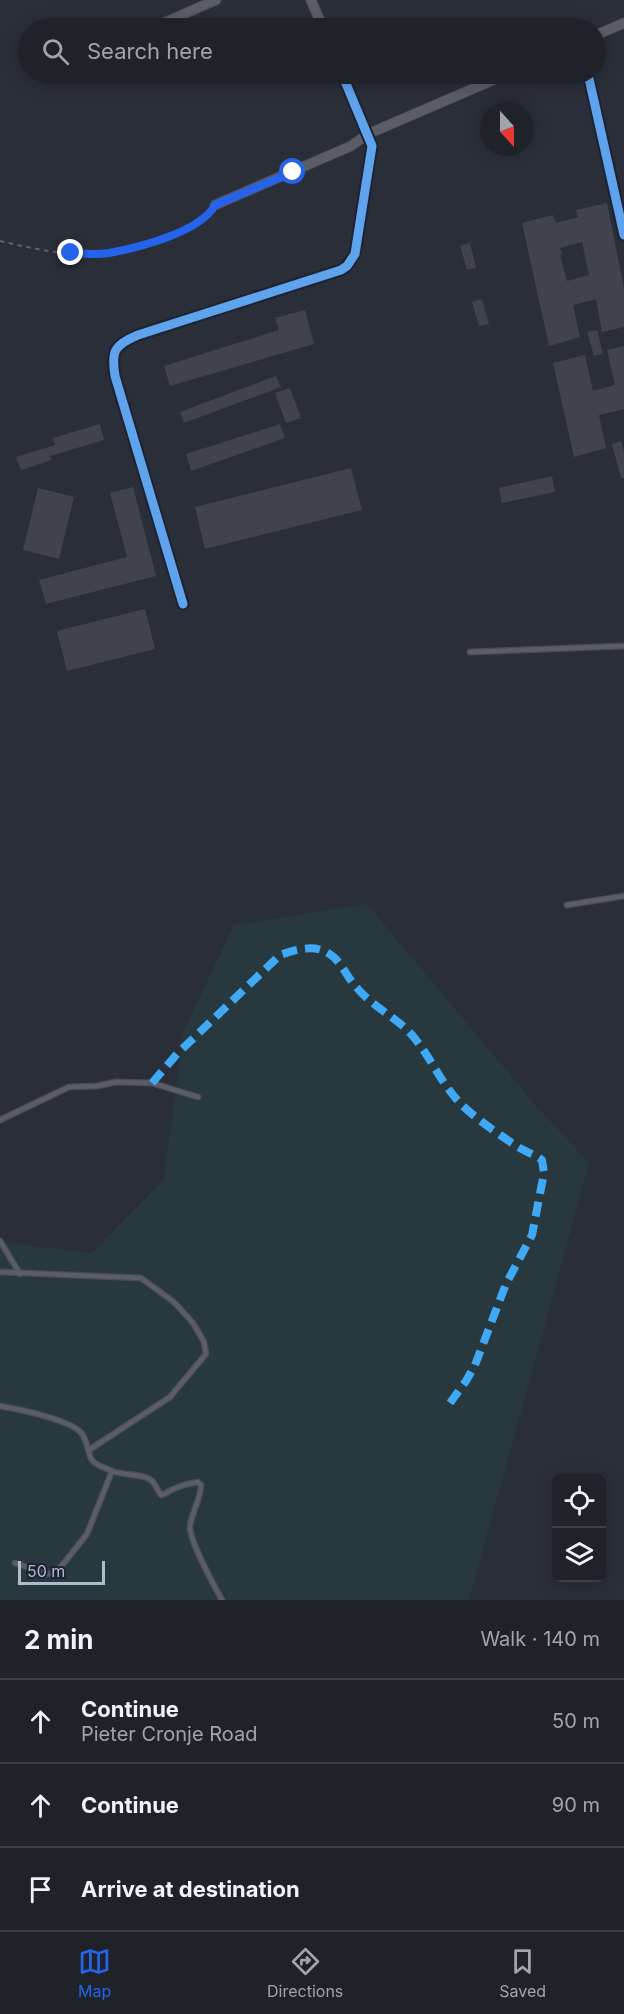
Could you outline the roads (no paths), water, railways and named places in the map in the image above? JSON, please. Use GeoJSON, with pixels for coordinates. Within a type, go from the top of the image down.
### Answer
{"type":"FeatureCollection","features":[{"type":"Feature","properties":{"kind":"street"},"geometry":{"type":"LineString","coordinates":[[175,18],[216,0]]}},
{"type":"Feature","properties":{"kind":"street"},"geometry":{"type":"LineString","coordinates":[[311,0],[319,18]]}},
{"type":"Feature","properties":{"kind":"street"},"geometry":{"type":"LineString","coordinates":[[606,31],[624,23]]}},
{"type":"Feature","properties":{"kind":"street"},"geometry":{"type":"LineString","coordinates":[[183,604],[114,376],[112,356],[124,341],[138,335],[341,270],[347,266],[355,254],[372,146],[346,84]]}},
{"type":"Feature","properties":{"kind":"street"},"geometry":{"type":"LineString","coordinates":[[215,205],[351,146],[368,134],[484,84]]}},
{"type":"Feature","properties":{"kind":"street"},"geometry":{"type":"LineString","coordinates":[[590,84],[624,235]]}},
{"type":"Feature","properties":{"kind":"lane"},"geometry":{"type":"LineString","coordinates":[[470,652],[624,646]]}},
{"type":"Feature","properties":{"kind":"lane"},"geometry":{"type":"LineString","coordinates":[[567,905],[624,896]]}},
{"type":"Feature","properties":{"kind":"lane"},"geometry":{"type":"LineString","coordinates":[[0,1120],[69,1087],[97,1086],[116,1082],[152,1083],[198,1097]]}},
{"type":"Feature","properties":{"kind":"lane"},"geometry":{"type":"LineString","coordinates":[[0,1241],[20,1274]]}},
{"type":"Feature","properties":{"kind":"lane"},"geometry":{"type":"LineString","coordinates":[[0,1272],[141,1278],[174,1302],[193,1323],[204,1342],[206,1354],[170,1397],[94,1445],[89,1450],[89,1455]]}},
{"type":"Feature","properties":{"kind":"lane"},"geometry":{"type":"LineString","coordinates":[[0,1406],[42,1416],[76,1428],[82,1434],[89,1455],[95,1464],[123,1475],[150,1479],[161,1495],[175,1488],[198,1482],[201,1490],[193,1510],[190,1530],[222,1600]]}},
{"type":"Feature","properties":{"kind":"lane"},"geometry":{"type":"LineString","coordinates":[[15,1563],[47,1574],[55,1573],[87,1534],[112,1471]]}}]}
